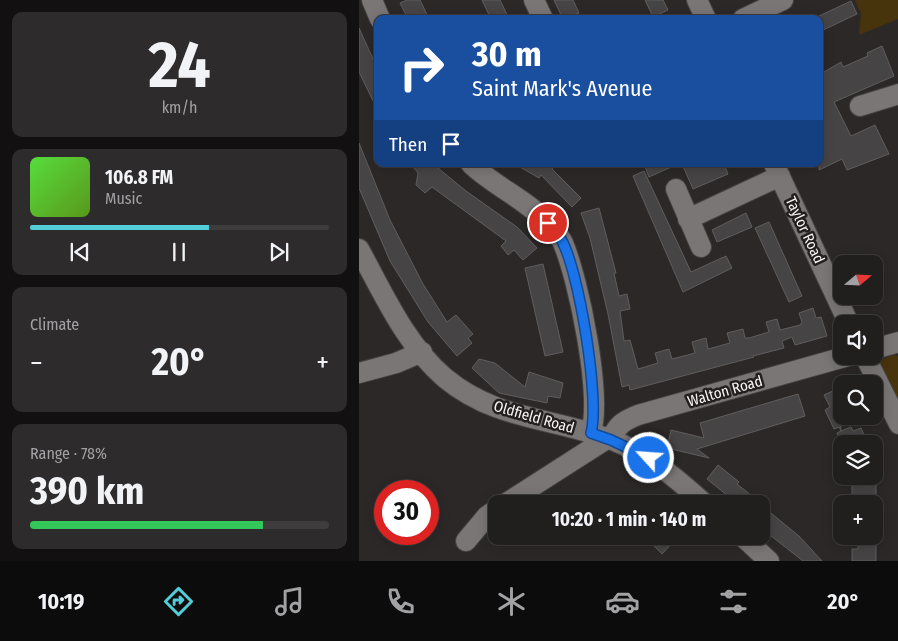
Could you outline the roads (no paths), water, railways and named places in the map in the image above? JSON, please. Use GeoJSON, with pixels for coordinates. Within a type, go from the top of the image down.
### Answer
{"type":"FeatureCollection","features":[{"type":"Feature","properties":{"kind":"street"},"geometry":{"type":"LineString","coordinates":[[372,0],[378,15]]}},
{"type":"Feature","properties":{"kind":"street"},"geometry":{"type":"LineString","coordinates":[[534,0],[541,15]]}},
{"type":"Feature","properties":{"kind":"street"},"geometry":{"type":"LineString","coordinates":[[697,0],[704,15]]}},
{"type":"Feature","properties":{"kind":"street"},"geometry":{"type":"LineString","coordinates":[[751,15],[783,0]]}},
{"type":"Feature","properties":{"kind":"street"},"geometry":{"type":"LineString","coordinates":[[860,106],[898,94]]}},
{"type":"Feature","properties":{"kind":"street"},"geometry":{"type":"LineString","coordinates":[[475,167],[548,223],[562,240],[571,266],[589,346],[594,415],[604,437],[518,495]]}},
{"type":"Feature","properties":{"kind":"street"},"geometry":{"type":"LineString","coordinates":[[688,219],[777,170]]}},
{"type":"Feature","properties":{"kind":"street","name":"Taylor Road"},"geometry":{"type":"LineString","coordinates":[[777,170],[845,315]]}},
{"type":"Feature","properties":{"kind":"street"},"geometry":{"type":"LineString","coordinates":[[676,190],[701,248]]}},
{"type":"Feature","properties":{"kind":"street","name":"Oldfield Road"},"geometry":{"type":"LineString","coordinates":[[359,249],[392,310],[410,338],[444,377],[491,406],[508,413],[604,437],[649,458],[678,478],[696,495]]}},
{"type":"Feature","properties":{"kind":"street"},"geometry":{"type":"LineString","coordinates":[[883,346],[898,342]]}},
{"type":"Feature","properties":{"kind":"street"},"geometry":{"type":"LineString","coordinates":[[359,373],[396,363],[422,352]]}},
{"type":"Feature","properties":{"kind":"street","name":"Walton Road"},"geometry":{"type":"LineString","coordinates":[[604,437],[622,422],[638,415],[833,360]]}},
{"type":"Feature","properties":{"kind":"street"},"geometry":{"type":"LineString","coordinates":[[869,365],[898,424]]}},
{"type":"Feature","properties":{"kind":"street"},"geometry":{"type":"LineString","coordinates":[[466,541],[488,515]]}},
{"type":"Feature","properties":{"kind":"street"},"geometry":{"type":"LineString","coordinates":[[751,545],[769,561]]}}]}
